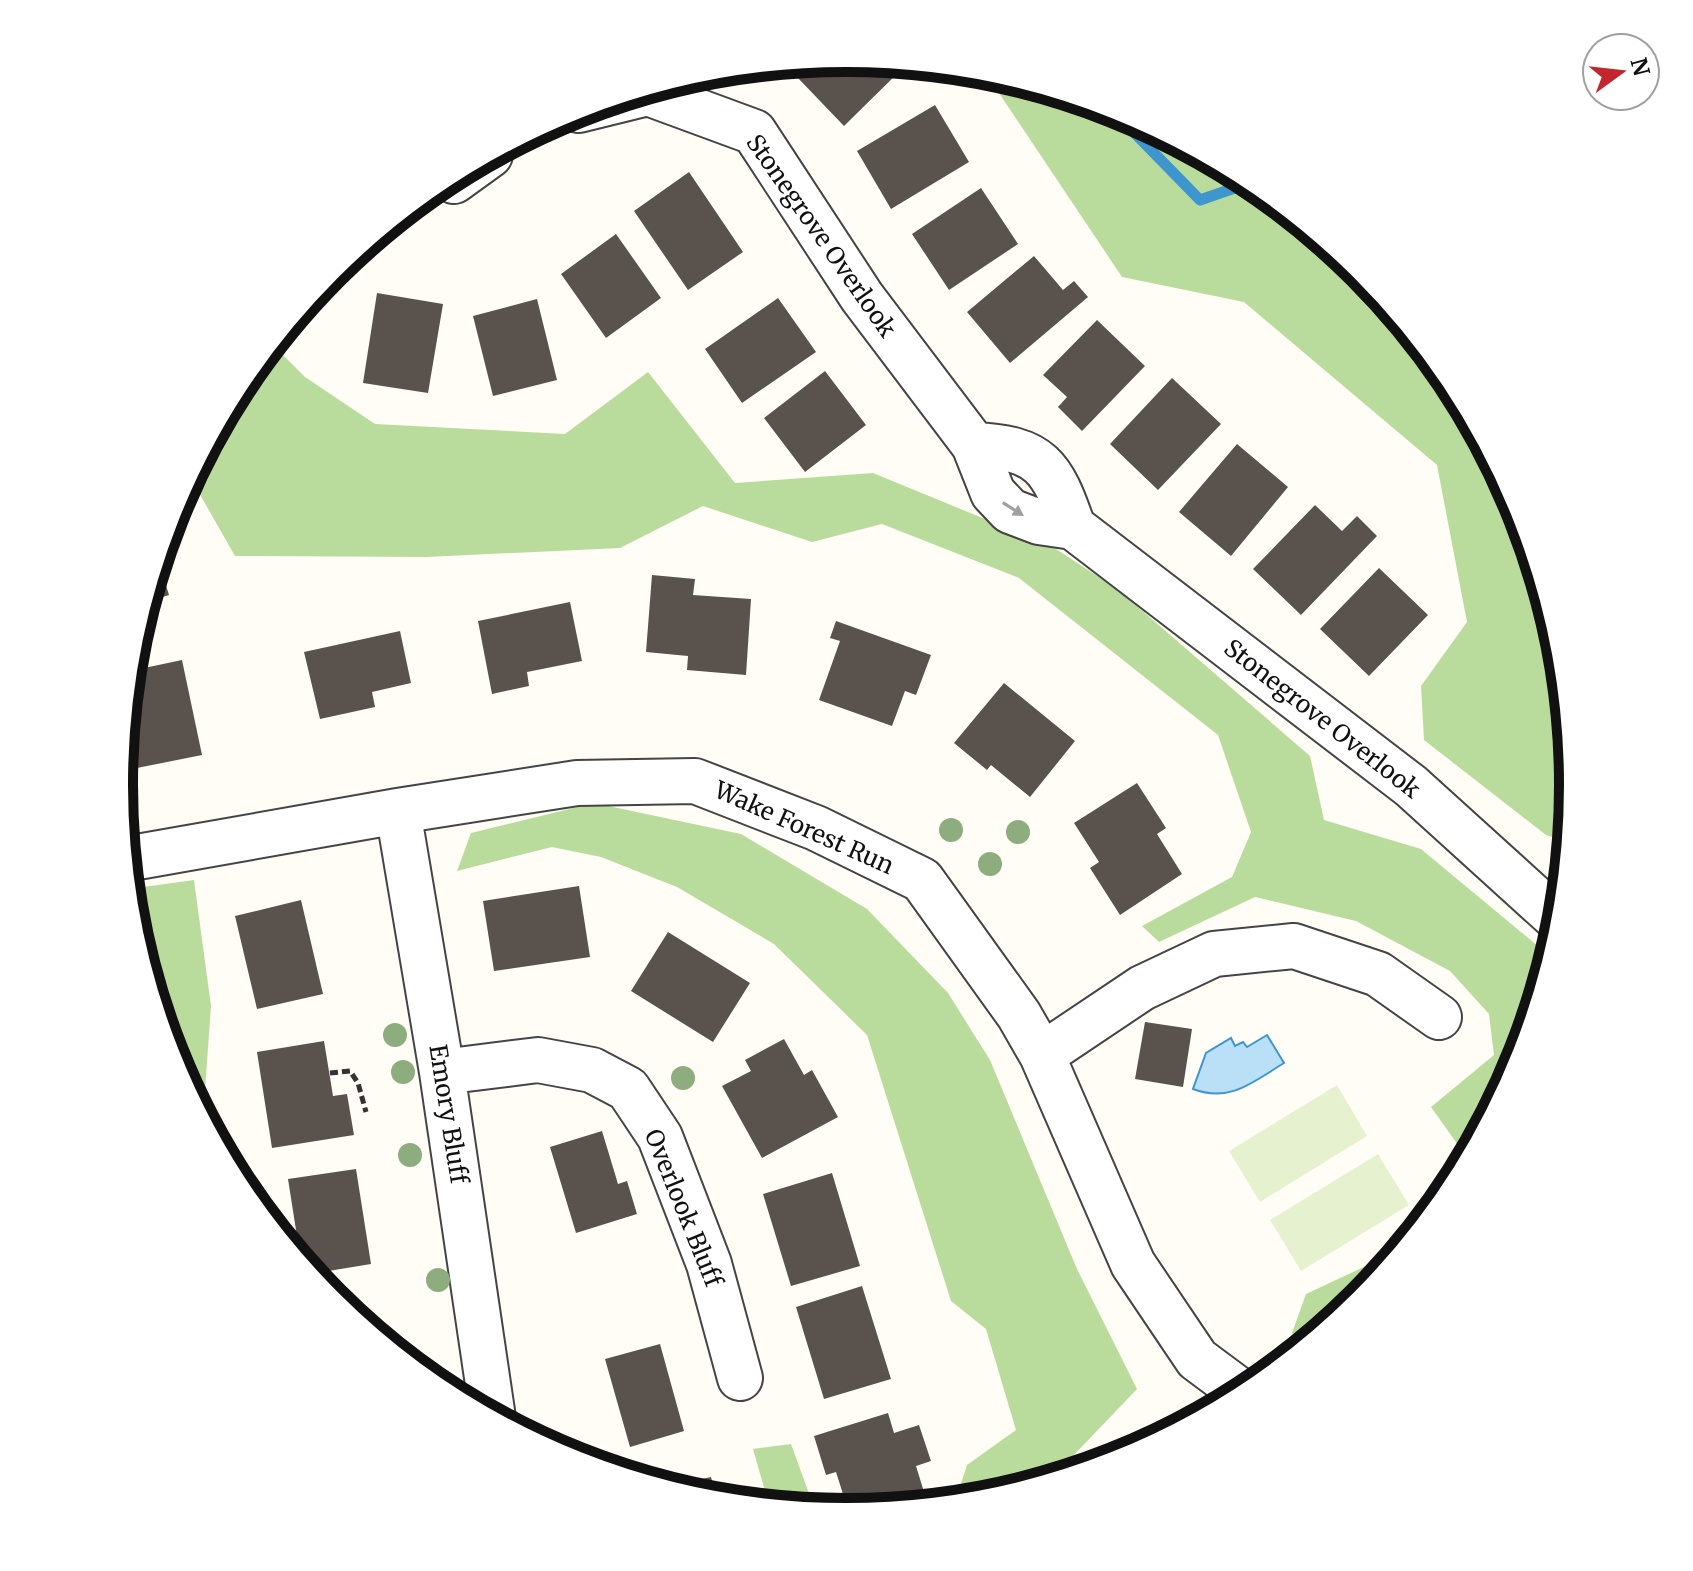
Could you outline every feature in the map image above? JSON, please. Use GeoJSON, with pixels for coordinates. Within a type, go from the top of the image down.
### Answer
{"type":"FeatureCollection","features":[{"type":"Feature","properties":{"kind":"street","name":"Stonegrove Overlook"},"geometry":{"type":"LineString","coordinates":[[659,97],[754,132],[862,297],[974,445],[993,493],[1010,511],[1039,522],[1073,527],[1411,786],[1548,911]]}},
{"type":"Feature","properties":{"kind":"street","name":"Wake Forest Run"},"geometry":{"type":"LineString","coordinates":[[137,857],[577,783],[695,781],[816,828],[922,880],[1019,1015],[1042,1055],[1133,1264],[1197,1359],[1232,1385]]}},
{"type":"Feature","properties":{"kind":"street","name":"Emory Bluff"},"geometry":{"type":"LineString","coordinates":[[398,811],[442,1072],[491,1403]]}},
{"type":"Feature","properties":{"kind":"street"},"geometry":{"type":"LineString","coordinates":[[1042,1055],[1142,988],[1214,954],[1294,946],[1378,974],[1439,1017]]}},
{"type":"Feature","properties":{"kind":"street","name":"Overlook Bluff"},"geometry":{"type":"LineString","coordinates":[[442,1072],[538,1060],[592,1070],[628,1089],[660,1137],[709,1264],[740,1378]]}},
{"type":"Feature","properties":{"kind":"path"},"geometry":{"type":"LineString","coordinates":[[330,1073],[350,1071],[358,1083],[366,1112]]}},
{"type":"Feature","properties":{"kind":"green space"},"geometry":{"type":"Polygon","coordinates":[[[996,88],[1031,96],[1120,126],[1243,192],[1317,249],[1383,315],[1413,351],[1440,389],[1486,470],[1506,512],[1536,601],[1554,692],[1560,786],[1557,839],[1546,835],[1424,740],[1421,686],[1467,622],[1437,465],[1244,302],[1122,277],[996,88]]]}},
{"type":"Feature","properties":{"kind":"green space"},"geometry":{"type":"Polygon","coordinates":[[[280,352],[305,377],[375,424],[565,434],[648,372],[735,483],[873,473],[1053,547],[1117,589],[1310,756],[1324,820],[1421,849],[1541,949],[1506,1059],[1460,1148],[1431,1107],[1494,1055],[1489,1014],[1450,971],[1356,921],[1255,897],[1159,942],[1142,926],[1232,877],[1251,832],[1218,735],[1019,578],[882,524],[812,542],[703,506],[620,548],[426,557],[235,556],[197,490],[229,429],[280,352]]]}},
{"type":"Feature","properties":{"kind":"green space"},"geometry":{"type":"Polygon","coordinates":[[[594,803],[741,834],[867,909],[948,993],[990,1060],[1077,1269],[1137,1389],[1065,1464],[959,1490],[967,1465],[1016,1430],[986,1329],[951,1301],[867,1035],[774,944],[677,887],[601,857],[552,847],[457,871],[471,833],[594,803]]]}},
{"type":"Feature","properties":{"kind":"green space"},"geometry":{"type":"Polygon","coordinates":[[[194,880],[211,1006],[205,1096],[187,1059],[157,970],[140,887],[194,880]]]}},
{"type":"Feature","properties":{"kind":"green space"},"geometry":{"type":"Polygon","coordinates":[[[1337,1085],[1367,1136],[1260,1202],[1229,1151],[1337,1085]]]}},
{"type":"Feature","properties":{"kind":"green space"},"geometry":{"type":"Polygon","coordinates":[[[1378,1154],[1409,1205],[1301,1271],[1270,1220],[1378,1154]]]}},
{"type":"Feature","properties":{"kind":"green space"},"geometry":{"type":"Polygon","coordinates":[[[1380,1260],[1298,1338],[1292,1333],[1306,1294],[1380,1260]]]}},
{"type":"Feature","properties":{"kind":"green space"},"geometry":{"type":"Polygon","coordinates":[[[791,1444],[810,1497],[766,1494],[753,1449],[791,1444]]]}},
{"type":"Feature","properties":{"kind":"water"},"geometry":{"type":"Polygon","coordinates":[[[1267,1035],[1284,1063],[1230,1092],[1218,1094],[1193,1089],[1206,1053],[1231,1038],[1235,1046],[1243,1042],[1247,1047],[1267,1035]]]}},
{"type":"Feature","properties":{"kind":"building"},"geometry":{"type":"Polygon","coordinates":[[[846,72],[897,74],[844,126],[797,77],[800,74],[846,72]]]}},
{"type":"Feature","properties":{"kind":"building"},"geometry":{"type":"Polygon","coordinates":[[[935,105],[969,162],[891,209],[857,151],[935,105]]]}},
{"type":"Feature","properties":{"kind":"building"},"geometry":{"type":"Polygon","coordinates":[[[689,172],[743,252],[688,290],[634,211],[689,172]]]}},
{"type":"Feature","properties":{"kind":"building"},"geometry":{"type":"Polygon","coordinates":[[[981,188],[1018,244],[949,290],[912,234],[981,188]]]}},
{"type":"Feature","properties":{"kind":"building"},"geometry":{"type":"Polygon","coordinates":[[[616,234],[661,298],[606,338],[561,274],[616,234]]]}},
{"type":"Feature","properties":{"kind":"building"},"geometry":{"type":"Polygon","coordinates":[[[1034,256],[1063,290],[1074,281],[1088,297],[1010,363],[967,312],[1034,256]]]}},
{"type":"Feature","properties":{"kind":"building"},"geometry":{"type":"Polygon","coordinates":[[[377,293],[443,304],[428,393],[363,383],[377,293]]]}},
{"type":"Feature","properties":{"kind":"building"},"geometry":{"type":"Polygon","coordinates":[[[778,298],[816,352],[742,403],[705,349],[778,298]]]}},
{"type":"Feature","properties":{"kind":"building"},"geometry":{"type":"Polygon","coordinates":[[[537,299],[557,380],[493,396],[473,316],[537,299]]]}},
{"type":"Feature","properties":{"kind":"building"},"geometry":{"type":"Polygon","coordinates":[[[1097,320],[1145,366],[1082,431],[1058,407],[1067,397],[1043,375],[1097,320]]]}},
{"type":"Feature","properties":{"kind":"building"},"geometry":{"type":"Polygon","coordinates":[[[825,371],[866,425],[805,472],[764,418],[825,371]]]}},
{"type":"Feature","properties":{"kind":"building"},"geometry":{"type":"Polygon","coordinates":[[[1172,378],[1221,424],[1158,490],[1110,444],[1172,378]]]}},
{"type":"Feature","properties":{"kind":"building"},"geometry":{"type":"Polygon","coordinates":[[[1237,444],[1288,487],[1231,556],[1179,512],[1237,444]]]}},
{"type":"Feature","properties":{"kind":"building"},"geometry":{"type":"Polygon","coordinates":[[[1315,505],[1342,531],[1357,516],[1377,536],[1301,615],[1253,569],[1315,505]]]}},
{"type":"Feature","properties":{"kind":"building"},"geometry":{"type":"Polygon","coordinates":[[[1379,568],[1428,615],[1369,676],[1320,629],[1379,568]]]}},
{"type":"Feature","properties":{"kind":"building"},"geometry":{"type":"Polygon","coordinates":[[[652,575],[695,579],[693,595],[751,599],[746,675],[687,670],[688,656],[646,652],[652,575]]]}},
{"type":"Feature","properties":{"kind":"building"},"geometry":{"type":"Polygon","coordinates":[[[164,579],[169,595],[158,598],[164,579]]]}},
{"type":"Feature","properties":{"kind":"building"},"geometry":{"type":"Polygon","coordinates":[[[570,602],[582,661],[527,672],[529,686],[492,694],[478,621],[570,602]]]}},
{"type":"Feature","properties":{"kind":"building"},"geometry":{"type":"Polygon","coordinates":[[[836,621],[931,655],[916,695],[905,691],[892,726],[819,700],[840,641],[830,638],[836,621]]]}},
{"type":"Feature","properties":{"kind":"building"},"geometry":{"type":"Polygon","coordinates":[[[400,631],[411,683],[372,692],[375,707],[320,719],[304,652],[400,631]]]}},
{"type":"Feature","properties":{"kind":"building"},"geometry":{"type":"Polygon","coordinates":[[[182,660],[202,755],[134,769],[143,668],[182,660]]]}},
{"type":"Feature","properties":{"kind":"building"},"geometry":{"type":"Polygon","coordinates":[[[1004,683],[1075,741],[1030,797],[991,765],[987,770],[954,743],[1004,683]]]}},
{"type":"Feature","properties":{"kind":"building"},"geometry":{"type":"Polygon","coordinates":[[[1137,783],[1166,828],[1157,834],[1182,874],[1120,915],[1090,868],[1099,862],[1074,823],[1137,783]]]}},
{"type":"Feature","properties":{"kind":"building"},"geometry":{"type":"Polygon","coordinates":[[[579,886],[590,957],[494,971],[483,901],[579,886]]]}},
{"type":"Feature","properties":{"kind":"building"},"geometry":{"type":"Polygon","coordinates":[[[301,900],[323,994],[257,1009],[235,916],[301,900]]]}},
{"type":"Feature","properties":{"kind":"building"},"geometry":{"type":"Polygon","coordinates":[[[668,932],[750,983],[713,1042],[631,991],[668,932]]]}},
{"type":"Feature","properties":{"kind":"building"},"geometry":{"type":"Polygon","coordinates":[[[1145,1022],[1192,1029],[1183,1087],[1135,1079],[1145,1022]]]}},
{"type":"Feature","properties":{"kind":"building"},"geometry":{"type":"Polygon","coordinates":[[[784,1039],[804,1075],[812,1070],[838,1117],[762,1158],[722,1086],[751,1071],[745,1060],[784,1039]]]}},
{"type":"Feature","properties":{"kind":"building"},"geometry":{"type":"Polygon","coordinates":[[[324,1041],[333,1096],[347,1094],[354,1135],[272,1148],[257,1052],[324,1041]]]}},
{"type":"Feature","properties":{"kind":"building"},"geometry":{"type":"Polygon","coordinates":[[[602,1131],[618,1184],[627,1181],[637,1214],[576,1233],[550,1147],[602,1131]]]}},
{"type":"Feature","properties":{"kind":"building"},"geometry":{"type":"Polygon","coordinates":[[[356,1169],[371,1264],[325,1272],[298,1241],[288,1179],[356,1169]]]}},
{"type":"Feature","properties":{"kind":"building"},"geometry":{"type":"Polygon","coordinates":[[[832,1173],[860,1266],[791,1286],[763,1194],[832,1173]]]}},
{"type":"Feature","properties":{"kind":"building"},"geometry":{"type":"Polygon","coordinates":[[[862,1286],[891,1379],[824,1399],[796,1307],[862,1286]]]}},
{"type":"Feature","properties":{"kind":"building"},"geometry":{"type":"Polygon","coordinates":[[[660,1344],[684,1431],[630,1447],[605,1359],[660,1344]]]}},
{"type":"Feature","properties":{"kind":"building"},"geometry":{"type":"Polygon","coordinates":[[[888,1413],[894,1433],[919,1425],[931,1461],[916,1466],[925,1494],[845,1499],[836,1472],[826,1475],[814,1436],[888,1413]]]}},
{"type":"Feature","properties":{"kind":"building"},"geometry":{"type":"Polygon","coordinates":[[[711,1477],[713,1486],[707,1485],[691,1481],[711,1477]]]}},
{"type":"Feature","properties":{"kind":"waterway"},"geometry":{"type":"LineString","coordinates":[[1134,133],[1200,200],[1236,188]]}}]}
